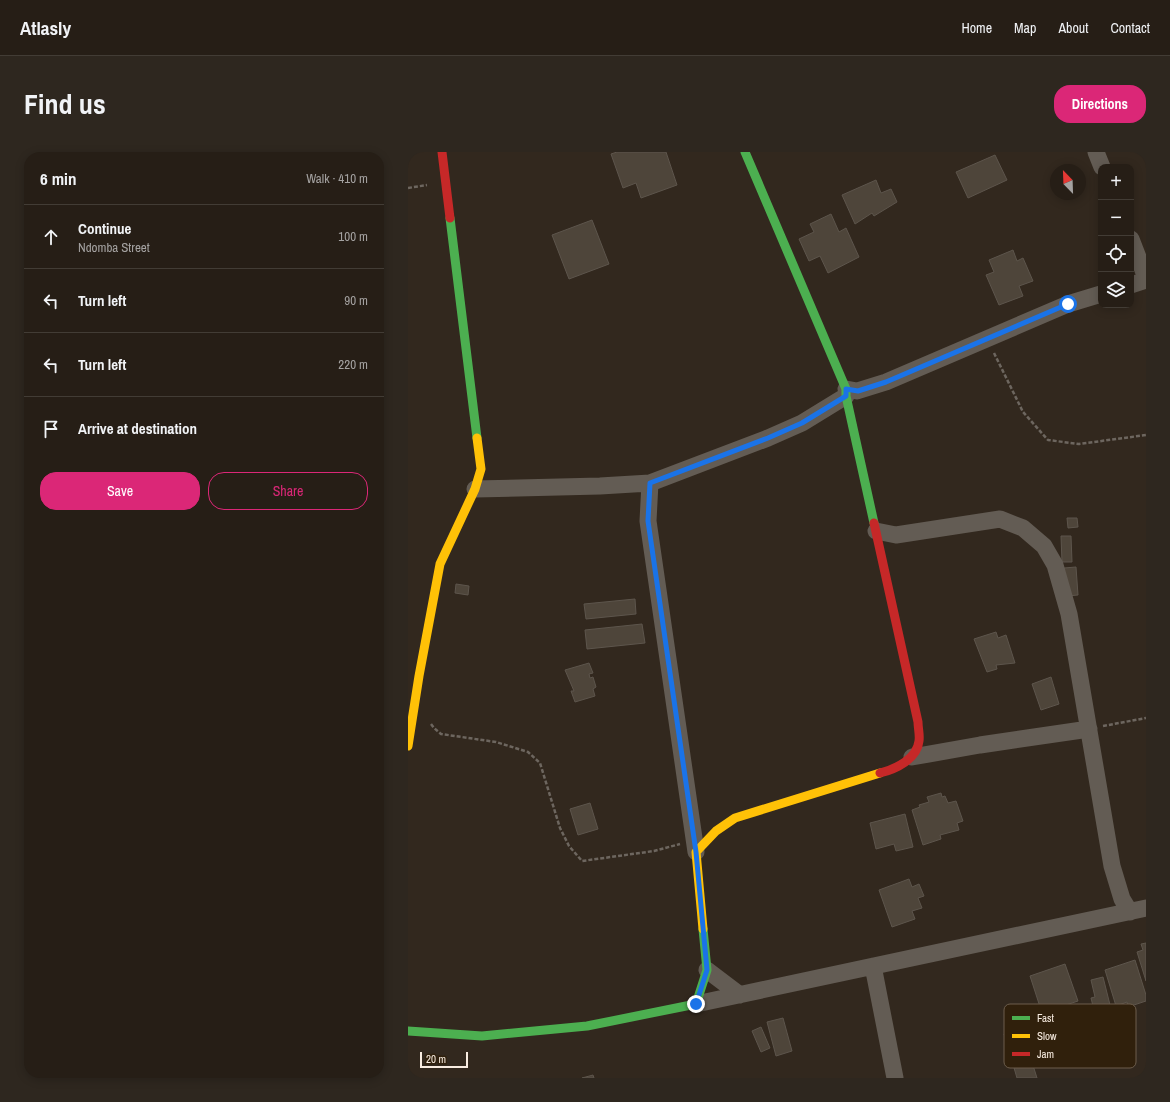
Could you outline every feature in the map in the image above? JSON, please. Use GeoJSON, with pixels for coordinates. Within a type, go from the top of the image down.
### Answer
{"type":"FeatureCollection","features":[{"type":"Feature","properties":{"kind":"street"},"geometry":{"type":"LineString","coordinates":[[408,746],[440,564],[475,489],[481,469],[442,152]]}},
{"type":"Feature","properties":{"kind":"street"},"geometry":{"type":"LineString","coordinates":[[745,152],[846,392],[918,722],[919,742],[912,757]]}},
{"type":"Feature","properties":{"kind":"street"},"geometry":{"type":"LineString","coordinates":[[1096,152],[1101,164]]}},
{"type":"Feature","properties":{"kind":"street"},"geometry":{"type":"LineString","coordinates":[[1134,247],[1146,279],[1134,284]]}},
{"type":"Feature","properties":{"kind":"street"},"geometry":{"type":"LineString","coordinates":[[475,489],[600,486],[650,483],[768,438],[802,423],[846,392],[858,391],[886,382],[1068,304],[1098,295]]}},
{"type":"Feature","properties":{"kind":"street"},"geometry":{"type":"LineString","coordinates":[[650,483],[648,521],[695,846],[707,970],[696,1004]]}},
{"type":"Feature","properties":{"kind":"street"},"geometry":{"type":"LineString","coordinates":[[876,531],[896,535],[1000,519],[1023,528],[1044,546],[1054,565],[1069,614],[1112,866],[1122,899],[1138,910]]}},
{"type":"Feature","properties":{"kind":"street"},"geometry":{"type":"LineString","coordinates":[[695,846],[735,818],[891,770],[912,757],[980,744],[1089,729]]}},
{"type":"Feature","properties":{"kind":"street"},"geometry":{"type":"LineString","coordinates":[[408,1031],[482,1036],[587,1026],[1138,910]]}},
{"type":"Feature","properties":{"kind":"street"},"geometry":{"type":"LineString","coordinates":[[873,966],[895,1078]]}},
{"type":"Feature","properties":{"kind":"street"},"geometry":{"type":"LineString","coordinates":[[707,970],[740,995]]}},
{"type":"Feature","properties":{"kind":"path"},"geometry":{"type":"LineString","coordinates":[[985,339],[1022,412],[1048,440],[1079,444],[1146,435]]}},
{"type":"Feature","properties":{"kind":"path"},"geometry":{"type":"LineString","coordinates":[[415,702],[434,728],[441,734],[496,742],[528,752],[540,763],[560,828],[569,846],[582,860],[695,846]]}},
{"type":"Feature","properties":{"kind":"path"},"geometry":{"type":"LineString","coordinates":[[1089,729],[1146,718]]}},
{"type":"Feature","properties":{"kind":"building"},"geometry":{"type":"Polygon","coordinates":[[[617,152],[666,152],[677,185],[641,198],[636,183],[623,188],[611,154],[617,152]]]}},
{"type":"Feature","properties":{"kind":"building"},"geometry":{"type":"Polygon","coordinates":[[[995,155],[1007,180],[968,198],[956,172],[995,155]]]}},
{"type":"Feature","properties":{"kind":"building"},"geometry":{"type":"Polygon","coordinates":[[[876,180],[881,193],[891,189],[897,202],[874,216],[872,213],[855,224],[842,195],[876,180]]]}},
{"type":"Feature","properties":{"kind":"building"},"geometry":{"type":"Polygon","coordinates":[[[831,214],[839,232],[846,228],[859,257],[828,273],[820,256],[809,261],[799,239],[814,232],[810,224],[831,214]]]}},
{"type":"Feature","properties":{"kind":"building"},"geometry":{"type":"Polygon","coordinates":[[[592,220],[609,264],[569,279],[552,235],[592,220]]]}},
{"type":"Feature","properties":{"kind":"building"},"geometry":{"type":"Polygon","coordinates":[[[1013,250],[1017,261],[1023,258],[1033,281],[1019,286],[1023,296],[999,305],[986,275],[994,272],[989,260],[1013,250]]]}},
{"type":"Feature","properties":{"kind":"building"},"geometry":{"type":"Polygon","coordinates":[[[1067,518],[1077,518],[1078,527],[1068,528],[1067,518]]]}},
{"type":"Feature","properties":{"kind":"building"},"geometry":{"type":"Polygon","coordinates":[[[1061,536],[1071,536],[1072,562],[1062,562],[1061,536]]]}},
{"type":"Feature","properties":{"kind":"building"},"geometry":{"type":"Polygon","coordinates":[[[1076,567],[1078,595],[1067,596],[1064,568],[1076,567]]]}},
{"type":"Feature","properties":{"kind":"building"},"geometry":{"type":"Polygon","coordinates":[[[456,584],[469,586],[468,595],[455,593],[456,584]]]}},
{"type":"Feature","properties":{"kind":"building"},"geometry":{"type":"Polygon","coordinates":[[[635,599],[636,614],[586,619],[584,604],[635,599]]]}},
{"type":"Feature","properties":{"kind":"building"},"geometry":{"type":"Polygon","coordinates":[[[642,624],[645,643],[587,649],[585,630],[642,624]]]}},
{"type":"Feature","properties":{"kind":"building"},"geometry":{"type":"Polygon","coordinates":[[[996,632],[998,638],[1006,635],[1015,663],[996,665],[997,669],[987,672],[974,639],[996,632]]]}},
{"type":"Feature","properties":{"kind":"building"},"geometry":{"type":"Polygon","coordinates":[[[589,663],[593,673],[589,674],[590,678],[593,677],[596,687],[593,689],[595,696],[575,702],[571,691],[574,691],[565,670],[589,663]]]}},
{"type":"Feature","properties":{"kind":"building"},"geometry":{"type":"Polygon","coordinates":[[[1051,677],[1059,704],[1041,710],[1032,684],[1051,677]]]}},
{"type":"Feature","properties":{"kind":"building"},"geometry":{"type":"Polygon","coordinates":[[[941,793],[942,797],[945,796],[948,803],[956,801],[963,821],[957,823],[959,830],[940,835],[941,839],[923,845],[912,810],[920,807],[919,805],[929,802],[927,797],[941,793]]]}},
{"type":"Feature","properties":{"kind":"building"},"geometry":{"type":"Polygon","coordinates":[[[590,803],[598,829],[578,835],[570,809],[590,803]]]}},
{"type":"Feature","properties":{"kind":"building"},"geometry":{"type":"Polygon","coordinates":[[[905,814],[913,847],[896,851],[894,844],[876,849],[870,823],[905,814]]]}},
{"type":"Feature","properties":{"kind":"building"},"geometry":{"type":"Polygon","coordinates":[[[909,879],[912,887],[919,884],[924,896],[918,898],[922,908],[912,911],[915,919],[892,927],[879,890],[909,879]]]}},
{"type":"Feature","properties":{"kind":"building"},"geometry":{"type":"Polygon","coordinates":[[[1146,943],[1146,981],[1137,952],[1143,950],[1141,944],[1146,943]]]}},
{"type":"Feature","properties":{"kind":"building"},"geometry":{"type":"Polygon","coordinates":[[[1135,960],[1146,995],[1146,1001],[1136,1004],[1127,1004],[1127,1002],[1115,1004],[1105,970],[1135,960]]]}},
{"type":"Feature","properties":{"kind":"building"},"geometry":{"type":"Polygon","coordinates":[[[1065,964],[1078,1001],[1069,1004],[1039,1004],[1030,976],[1065,964]]]}},
{"type":"Feature","properties":{"kind":"building"},"geometry":{"type":"Polygon","coordinates":[[[1103,977],[1110,1004],[1092,1004],[1091,998],[1095,997],[1091,980],[1103,977]]]}},
{"type":"Feature","properties":{"kind":"building"},"geometry":{"type":"Polygon","coordinates":[[[783,1018],[792,1051],[776,1056],[767,1022],[783,1018]]]}},
{"type":"Feature","properties":{"kind":"building"},"geometry":{"type":"Polygon","coordinates":[[[761,1027],[770,1048],[761,1052],[752,1031],[761,1027]]]}},
{"type":"Feature","properties":{"kind":"building"},"geometry":{"type":"Polygon","coordinates":[[[1014,1068],[1034,1068],[1037,1078],[1017,1078],[1014,1068]]]}},
{"type":"Feature","properties":{"kind":"building"},"geometry":{"type":"Polygon","coordinates":[[[593,1075],[594,1078],[582,1078],[593,1075]]]}},
{"type":"Feature","properties":{"kind":"traffic: fast"},"geometry":{"type":"LineString","coordinates":[[745,152],[846,389],[846,396],[874,523]]}},
{"type":"Feature","properties":{"kind":"traffic: fast"},"geometry":{"type":"LineString","coordinates":[[450,218],[477,438]]}},
{"type":"Feature","properties":{"kind":"traffic: fast"},"geometry":{"type":"LineString","coordinates":[[408,1031],[482,1036],[587,1026],[696,1004],[707,970],[703,929]]}},
{"type":"Feature","properties":{"kind":"traffic: slow"},"geometry":{"type":"LineString","coordinates":[[408,746],[419,676],[440,564],[475,489],[481,469],[477,438]]}},
{"type":"Feature","properties":{"kind":"traffic: slow"},"geometry":{"type":"LineString","coordinates":[[703,929],[696,852],[716,831],[735,818],[880,773]]}},
{"type":"Feature","properties":{"kind":"traffic: jam"},"geometry":{"type":"LineString","coordinates":[[442,152],[450,218]]}},
{"type":"Feature","properties":{"kind":"traffic: jam"},"geometry":{"type":"LineString","coordinates":[[874,523],[918,722],[919,736],[917,747],[910,758],[899,766],[880,773]]}},
{"type":"Feature","properties":{"kind":"route"},"geometry":{"type":"LineString","coordinates":[[696,1004],[707,970],[696,852],[648,521],[650,483],[768,438],[802,423],[846,396],[846,389],[858,391],[886,382],[1068,304]]}}]}
